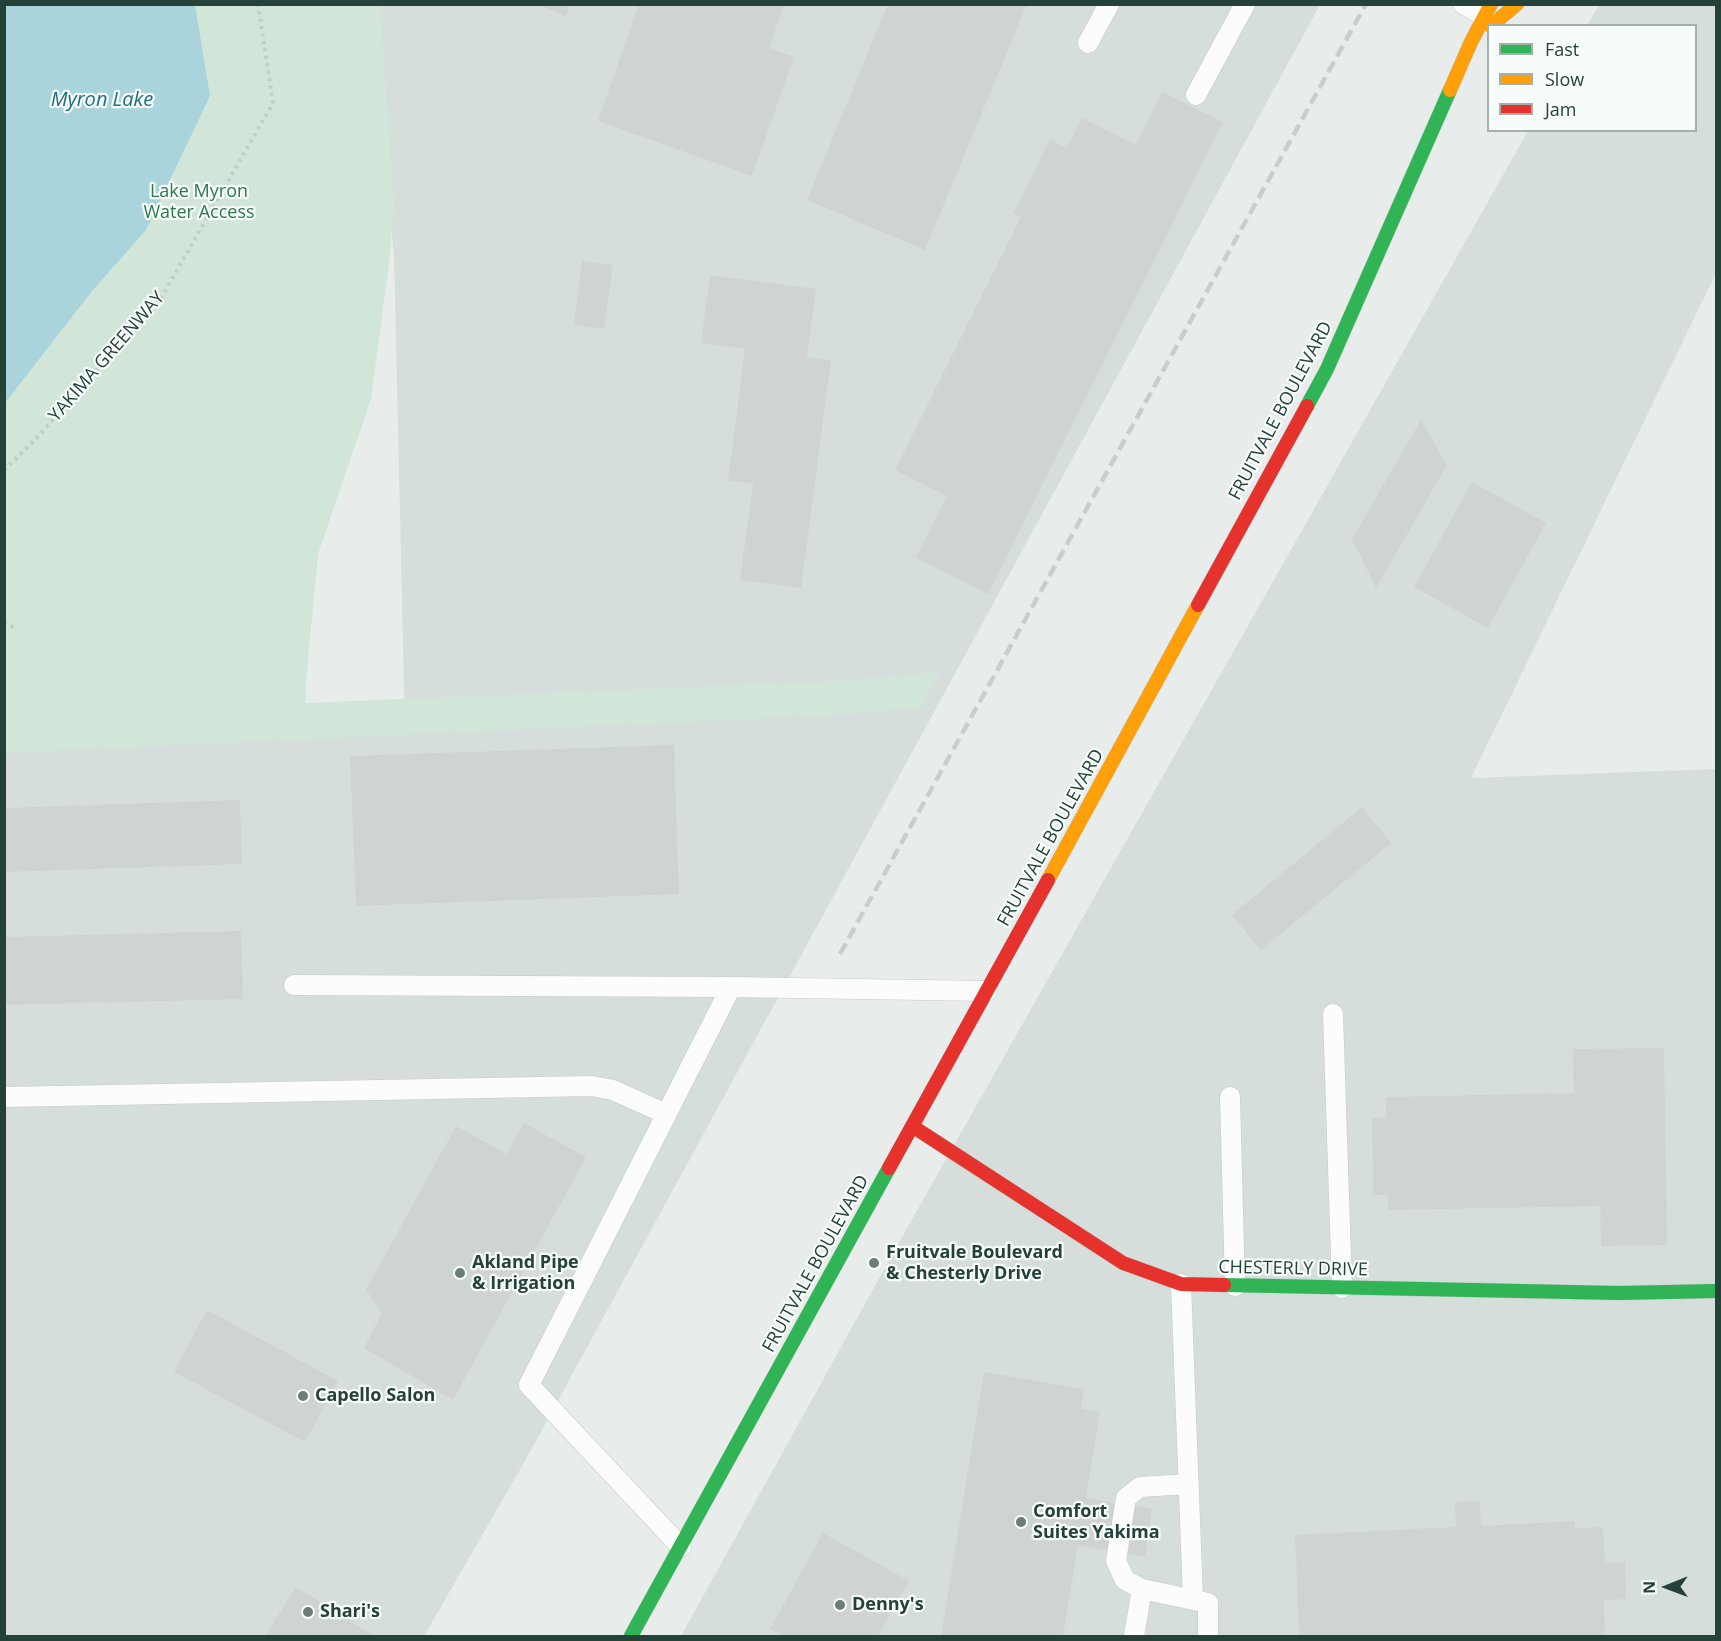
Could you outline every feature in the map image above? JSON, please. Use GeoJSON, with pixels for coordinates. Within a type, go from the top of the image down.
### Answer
{"type":"FeatureCollection","features":[{"type":"Feature","properties":{"kind":"main road","name":"FRUITVALE BOULEVARD"},"geometry":{"type":"LineString","coordinates":[[631,1636],[1327,369],[1471,42],[1489,19],[1517,4]]}},
{"type":"Feature","properties":{"kind":"main road","name":"CHESTERLY DRIVE"},"geometry":{"type":"LineString","coordinates":[[912,1126],[1123,1263],[1181,1284],[1619,1293],[1716,1291]]}},
{"type":"Feature","properties":{"kind":"lane"},"geometry":{"type":"LineString","coordinates":[[1088,43],[1109,4]]}},
{"type":"Feature","properties":{"kind":"lane"},"geometry":{"type":"LineString","coordinates":[[1196,95],[1245,4]]}},
{"type":"Feature","properties":{"kind":"lane"},"geometry":{"type":"LineString","coordinates":[[1462,4],[1489,19]]}},
{"type":"Feature","properties":{"kind":"lane"},"geometry":{"type":"LineString","coordinates":[[294,985],[987,991]]}},
{"type":"Feature","properties":{"kind":"lane"},"geometry":{"type":"LineString","coordinates":[[681,1547],[529,1384],[731,987]]}},
{"type":"Feature","properties":{"kind":"lane"},"geometry":{"type":"LineString","coordinates":[[1333,1014],[1342,1287]]}},
{"type":"Feature","properties":{"kind":"lane"},"geometry":{"type":"LineString","coordinates":[[4,1097],[592,1086],[613,1090],[666,1114]]}},
{"type":"Feature","properties":{"kind":"lane"},"geometry":{"type":"LineString","coordinates":[[1230,1097],[1235,1286]]}},
{"type":"Feature","properties":{"kind":"lane"},"geometry":{"type":"LineString","coordinates":[[1181,1284],[1193,1599]]}},
{"type":"Feature","properties":{"kind":"lane"},"geometry":{"type":"LineString","coordinates":[[1189,1484],[1140,1487],[1126,1498],[1116,1562],[1125,1580],[1142,1589],[1208,1603],[1208,1636]]}},
{"type":"Feature","properties":{"kind":"lane"},"geometry":{"type":"LineString","coordinates":[[1134,1636],[1142,1589]]}},
{"type":"Feature","properties":{"kind":"path","name":"YAKIMA GREENWAY"},"geometry":{"type":"LineString","coordinates":[[4,470],[35,440],[162,296],[273,103],[258,4]]}},
{"type":"Feature","properties":{"kind":"path"},"geometry":{"type":"LineString","coordinates":[[4,622],[16,629]]}},
{"type":"Feature","properties":{"kind":"shaded area"},"geometry":{"type":"Polygon","coordinates":[[[367,5],[1320,5],[525,1461],[424,1636],[5,1636],[4,741],[405,732],[394,256],[367,5]]]}},
{"type":"Feature","properties":{"kind":"shaded area"},"geometry":{"type":"Polygon","coordinates":[[[1599,5],[1716,5],[1716,273],[1471,778],[1716,769],[1716,1636],[681,1636],[902,1237],[1527,132],[1697,132],[1697,24],[1588,24],[1599,5]]]}},
{"type":"Feature","properties":{"kind":"green space","name":"Lake Myron Water Access"},"geometry":{"type":"Polygon","coordinates":[[[4,5],[380,5],[394,206],[389,263],[371,399],[318,554],[306,703],[836,681],[940,672],[920,708],[836,715],[5,753],[4,5]]]}},
{"type":"Feature","properties":{"kind":"water","name":"Myron Lake"},"geometry":{"type":"Polygon","coordinates":[[[5,4],[195,5],[210,96],[146,230],[92,291],[5,403],[5,4]]]}},
{"type":"Feature","properties":{"kind":"building"},"geometry":{"type":"Polygon","coordinates":[[[536,4],[570,4],[566,16],[536,4]]]}},
{"type":"Feature","properties":{"kind":"building"},"geometry":{"type":"Polygon","coordinates":[[[639,4],[784,4],[769,48],[794,57],[752,176],[598,121],[639,4]]]}},
{"type":"Feature","properties":{"kind":"building"},"geometry":{"type":"Polygon","coordinates":[[[888,4],[1027,4],[925,250],[807,200],[888,4]]]}},
{"type":"Feature","properties":{"kind":"building"},"geometry":{"type":"Polygon","coordinates":[[[1162,92],[1223,122],[988,594],[916,558],[947,496],[895,470],[1021,217],[1014,213],[1050,139],[1067,148],[1082,118],[1136,145],[1162,92]]]}},
{"type":"Feature","properties":{"kind":"building"},"geometry":{"type":"Polygon","coordinates":[[[582,261],[613,265],[604,329],[574,325],[582,261]]]}},
{"type":"Feature","properties":{"kind":"building"},"geometry":{"type":"Polygon","coordinates":[[[710,275],[816,289],[807,357],[831,361],[801,588],[740,580],[753,484],[728,480],[745,349],[701,343],[710,275]]]}},
{"type":"Feature","properties":{"kind":"building"},"geometry":{"type":"Polygon","coordinates":[[[1421,420],[1447,465],[1376,588],[1352,539],[1421,420]]]}},
{"type":"Feature","properties":{"kind":"building"},"geometry":{"type":"Polygon","coordinates":[[[1472,482],[1546,523],[1488,628],[1414,587],[1472,482]]]}},
{"type":"Feature","properties":{"kind":"building"},"geometry":{"type":"Polygon","coordinates":[[[674,745],[679,894],[356,906],[350,756],[674,745]]]}},
{"type":"Feature","properties":{"kind":"building"},"geometry":{"type":"Polygon","coordinates":[[[240,800],[242,864],[4,872],[4,808],[240,800]]]}},
{"type":"Feature","properties":{"kind":"building"},"geometry":{"type":"Polygon","coordinates":[[[1362,807],[1391,843],[1261,950],[1232,915],[1362,807]]]}},
{"type":"Feature","properties":{"kind":"building"},"geometry":{"type":"Polygon","coordinates":[[[241,931],[243,999],[4,1005],[4,937],[241,931]]]}},
{"type":"Feature","properties":{"kind":"building"},"geometry":{"type":"Polygon","coordinates":[[[1664,1048],[1667,1245],[1601,1246],[1600,1206],[1388,1210],[1388,1195],[1373,1195],[1372,1118],[1386,1118],[1386,1097],[1574,1093],[1573,1049],[1664,1048]]]}},
{"type":"Feature","properties":{"kind":"building"},"geometry":{"type":"Polygon","coordinates":[[[524,1123],[586,1157],[453,1400],[364,1348],[382,1313],[366,1290],[456,1126],[507,1154],[524,1123]]]}},
{"type":"Feature","properties":{"kind":"building"},"geometry":{"type":"Polygon","coordinates":[[[207,1310],[338,1381],[305,1442],[174,1372],[207,1310]]]}},
{"type":"Feature","properties":{"kind":"building","name":"Comfort Suites Yakima"},"geometry":{"type":"Polygon","coordinates":[[[984,1372],[1084,1389],[1081,1409],[1100,1412],[1086,1498],[1152,1509],[1145,1557],[1078,1546],[1063,1636],[941,1636],[984,1372]]]}},
{"type":"Feature","properties":{"kind":"building"},"geometry":{"type":"Polygon","coordinates":[[[1480,1501],[1481,1526],[1574,1521],[1575,1528],[1603,1527],[1605,1563],[1625,1562],[1626,1599],[1604,1600],[1605,1636],[1299,1636],[1295,1535],[1456,1527],[1455,1502],[1480,1501]]]}},
{"type":"Feature","properties":{"kind":"building","name":"Denny's"},"geometry":{"type":"Polygon","coordinates":[[[823,1533],[909,1581],[878,1636],[783,1636],[770,1629],[823,1533]]]}},
{"type":"Feature","properties":{"kind":"building","name":"Shari's"},"geometry":{"type":"Polygon","coordinates":[[[296,1587],[374,1636],[265,1636],[296,1587]]]}},
{"type":"Feature","properties":{"kind":"railway"},"geometry":{"type":"LineString","coordinates":[[840,954],[1366,4]]}},
{"type":"Feature","properties":{"kind":"traffic: fast"},"geometry":{"type":"LineString","coordinates":[[1307,406],[1327,369],[1450,90]]}},
{"type":"Feature","properties":{"kind":"traffic: fast"},"geometry":{"type":"LineString","coordinates":[[631,1636],[889,1168]]}},
{"type":"Feature","properties":{"kind":"traffic: fast"},"geometry":{"type":"LineString","coordinates":[[1224,1285],[1619,1293],[1716,1291]]}},
{"type":"Feature","properties":{"kind":"traffic: slow"},"geometry":{"type":"LineString","coordinates":[[1450,90],[1491,4]]}},
{"type":"Feature","properties":{"kind":"traffic: slow"},"geometry":{"type":"LineString","coordinates":[[1493,24],[1517,4]]}},
{"type":"Feature","properties":{"kind":"traffic: slow"},"geometry":{"type":"LineString","coordinates":[[1048,880],[1198,605]]}},
{"type":"Feature","properties":{"kind":"traffic: jam"},"geometry":{"type":"LineString","coordinates":[[1198,605],[1307,406]]}},
{"type":"Feature","properties":{"kind":"traffic: jam"},"geometry":{"type":"LineString","coordinates":[[889,1168],[1048,880]]}},
{"type":"Feature","properties":{"kind":"traffic: jam"},"geometry":{"type":"LineString","coordinates":[[912,1126],[1123,1263],[1181,1284],[1224,1285]]}},
{"type":"Feature","properties":{"kind":"place","name":"Fruitvale Boulevard & Chesterly Drive"},"geometry":{"type":"Point","coordinates":[874,1263]}},
{"type":"Feature","properties":{"kind":"place","name":"Akland Pipe & Irrigation"},"geometry":{"type":"Point","coordinates":[460,1273]}},
{"type":"Feature","properties":{"kind":"place","name":"Capello Salon"},"geometry":{"type":"Point","coordinates":[303,1396]}},
{"type":"Feature","properties":{"kind":"place","name":"Comfort Suites Yakima"},"geometry":{"type":"Point","coordinates":[1021,1522]}},
{"type":"Feature","properties":{"kind":"place","name":"Denny's"},"geometry":{"type":"Point","coordinates":[840,1605]}},
{"type":"Feature","properties":{"kind":"place","name":"Shari's"},"geometry":{"type":"Point","coordinates":[308,1612]}}]}
